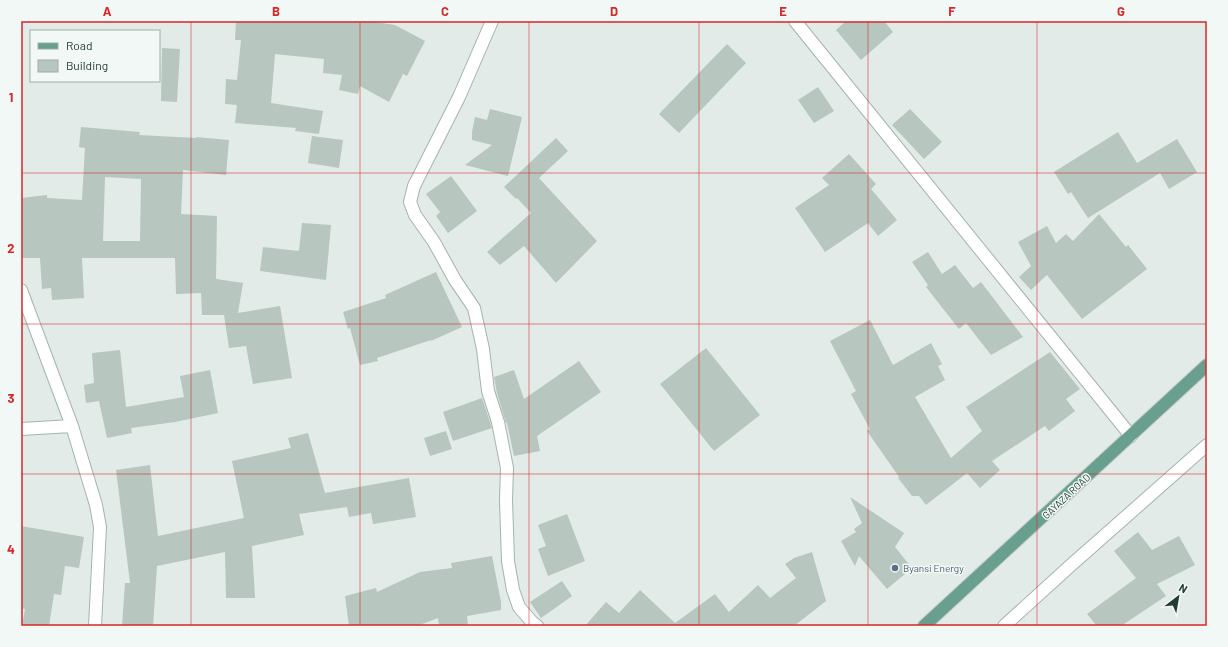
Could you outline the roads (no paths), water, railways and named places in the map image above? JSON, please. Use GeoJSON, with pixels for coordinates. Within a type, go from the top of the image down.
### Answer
{"type":"FeatureCollection","features":[{"type":"Feature","properties":{"kind":"main road","name":"GAYAZA ROAD"},"geometry":{"type":"LineString","coordinates":[[924,626],[1207,365]]}},
{"type":"Feature","properties":{"kind":"street"},"geometry":{"type":"LineString","coordinates":[[492,21],[459,96],[414,186],[410,202],[415,215],[434,242],[455,280],[474,308],[483,349],[488,391],[498,422],[507,468],[506,500],[508,561],[513,590],[519,607],[537,626]]}},
{"type":"Feature","properties":{"kind":"street"},"geometry":{"type":"LineString","coordinates":[[795,21],[1131,436]]}},
{"type":"Feature","properties":{"kind":"street"},"geometry":{"type":"LineString","coordinates":[[21,290],[72,426],[96,505],[100,527],[95,626]]}},
{"type":"Feature","properties":{"kind":"street"},"geometry":{"type":"LineString","coordinates":[[21,429],[72,426]]}},
{"type":"Feature","properties":{"kind":"street"},"geometry":{"type":"LineString","coordinates":[[1004,626],[1076,560],[1207,445]]}},
{"type":"Feature","properties":{"kind":"place","name":"Byansi Energy"},"geometry":{"type":"Point","coordinates":[895,568]}}]}
